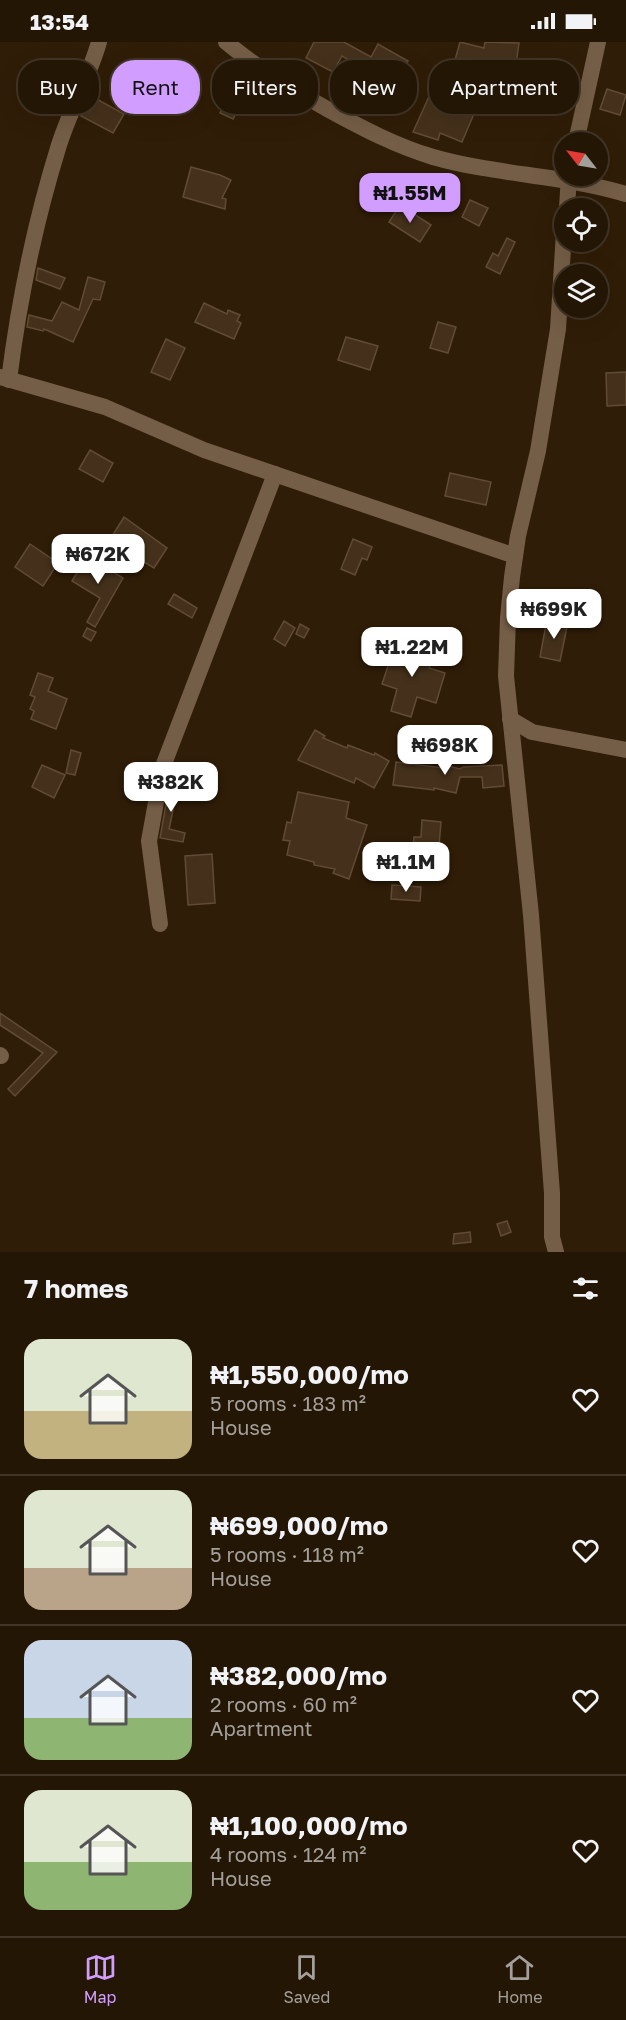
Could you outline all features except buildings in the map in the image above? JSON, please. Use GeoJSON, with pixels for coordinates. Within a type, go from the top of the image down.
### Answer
{"type":"FeatureCollection","features":[{"type":"Feature","properties":{"kind":"street"},"geometry":{"type":"LineString","coordinates":[[99,42],[60,144],[30,255],[4,379],[105,407],[204,450],[515,556]]}},
{"type":"Feature","properties":{"kind":"street"},"geometry":{"type":"LineString","coordinates":[[226,42],[252,64],[300,93],[399,146],[434,157],[488,169],[554,176]]}},
{"type":"Feature","properties":{"kind":"street"},"geometry":{"type":"LineString","coordinates":[[578,132],[598,42]]}},
{"type":"Feature","properties":{"kind":"street"},"geometry":{"type":"LineString","coordinates":[[600,186],[626,194]]}},
{"type":"Feature","properties":{"kind":"street"},"geometry":{"type":"LineString","coordinates":[[556,1252],[552,1237],[551,1181],[531,915],[510,719],[506,653],[515,556],[538,451],[558,329],[563,252]]}},
{"type":"Feature","properties":{"kind":"street"},"geometry":{"type":"LineString","coordinates":[[160,924],[149,841],[162,770],[275,474]]}},
{"type":"Feature","properties":{"kind":"street"},"geometry":{"type":"LineString","coordinates":[[510,719],[532,732],[626,750]]}}]}
